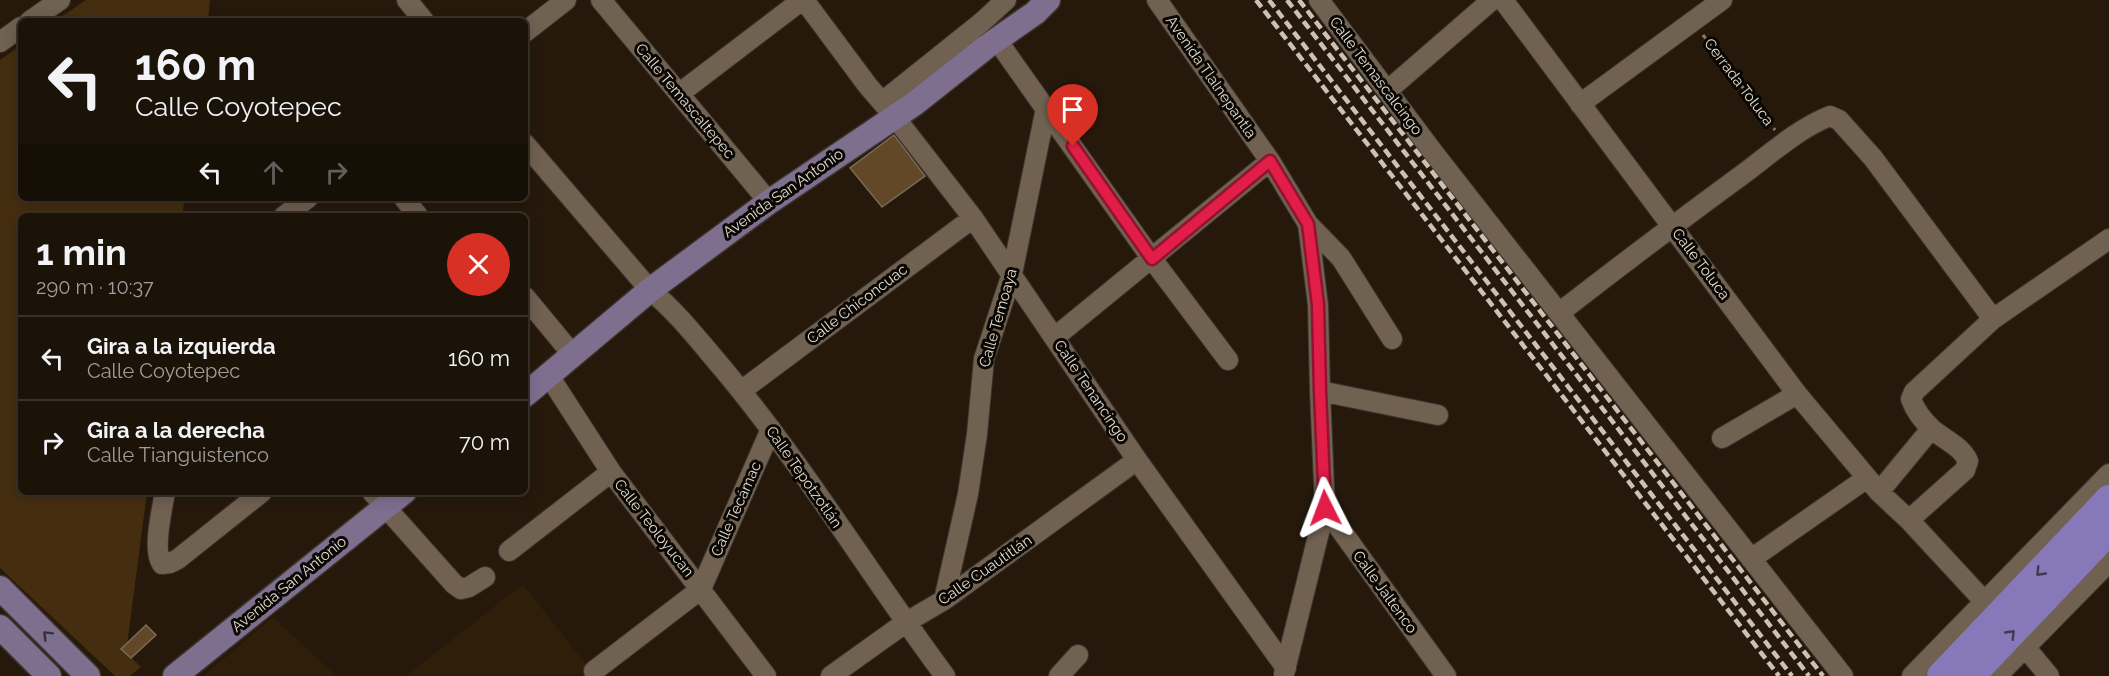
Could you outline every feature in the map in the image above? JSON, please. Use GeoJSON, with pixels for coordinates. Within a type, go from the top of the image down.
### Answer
{"type":"FeatureCollection","features":[{"type":"Feature","properties":{"kind":"highway"},"geometry":{"type":"LineString","coordinates":[[1941,676],[2109,500]]}},
{"type":"Feature","properties":{"kind":"highway"},"geometry":{"type":"LineString","coordinates":[[1971,676],[2109,531]]}},
{"type":"Feature","properties":{"kind":"main road","name":"Avenida San Antonio"},"geometry":{"type":"LineString","coordinates":[[528,393],[650,290],[897,107],[1035,13],[1048,0]]}},
{"type":"Feature","properties":{"kind":"main road","name":"Avenida San Antonio"},"geometry":{"type":"LineString","coordinates":[[175,676],[387,497]]}},
{"type":"Feature","properties":{"kind":"main road"},"geometry":{"type":"LineString","coordinates":[[0,588],[88,676]]}},
{"type":"Feature","properties":{"kind":"main road"},"geometry":{"type":"LineString","coordinates":[[0,627],[49,676]]}},
{"type":"Feature","properties":{"kind":"street"},"geometry":{"type":"LineString","coordinates":[[34,18],[60,0]]}},
{"type":"Feature","properties":{"kind":"street"},"geometry":{"type":"LineString","coordinates":[[407,0],[421,18]]}},
{"type":"Feature","properties":{"kind":"street"},"geometry":{"type":"LineString","coordinates":[[528,30],[566,0]]}},
{"type":"Feature","properties":{"kind":"street","name":"Calle Temascaltepec"},"geometry":{"type":"LineString","coordinates":[[602,0],[769,202]]}},
{"type":"Feature","properties":{"kind":"street"},"geometry":{"type":"LineString","coordinates":[[680,93],[803,0]]}},
{"type":"Feature","properties":{"kind":"street","name":"Calle Tenancingo"},"geometry":{"type":"LineString","coordinates":[[803,0],[897,107],[1137,460],[1285,672]]}},
{"type":"Feature","properties":{"kind":"street","name":"Avenida San Antonio"},"geometry":{"type":"LineString","coordinates":[[897,107],[1006,0]]}},
{"type":"Feature","properties":{"kind":"street","name":"Avenida Tlalnepantla"},"geometry":{"type":"LineString","coordinates":[[1157,0],[1270,161],[1308,224],[1318,305],[1325,508],[1285,672]]}},
{"type":"Feature","properties":{"kind":"street","name":"Calle Temascalcingo"},"geometry":{"type":"LineString","coordinates":[[1319,0],[1433,152],[1843,676]]}},
{"type":"Feature","properties":{"kind":"street"},"geometry":{"type":"LineString","coordinates":[[1387,91],[1492,0]]}},
{"type":"Feature","properties":{"kind":"street","name":"Calle Toluca"},"geometry":{"type":"LineString","coordinates":[[1503,0],[1797,394],[1873,485],[1909,520],[1984,601]]}},
{"type":"Feature","properties":{"kind":"street"},"geometry":{"type":"LineString","coordinates":[[1580,104],[1722,0]]}},
{"type":"Feature","properties":{"kind":"street"},"geometry":{"type":"LineString","coordinates":[[0,42],[18,29]]}},
{"type":"Feature","properties":{"kind":"street"},"geometry":{"type":"LineString","coordinates":[[1004,50],[1152,259],[1228,360]]}},
{"type":"Feature","properties":{"kind":"street","name":"Calle Temoaya"},"geometry":{"type":"LineString","coordinates":[[944,600],[968,494],[977,434],[984,359],[1012,274],[1046,108]]}},
{"type":"Feature","properties":{"kind":"street"},"geometry":{"type":"LineString","coordinates":[[1559,313],[1672,226],[1785,144],[1821,119],[1830,116],[1839,120],[1874,158],[1993,319]]}},
{"type":"Feature","properties":{"kind":"street"},"geometry":{"type":"LineString","coordinates":[[528,148],[650,290]]}},
{"type":"Feature","properties":{"kind":"street"},"geometry":{"type":"LineString","coordinates":[[1055,337],[1270,161]]}},
{"type":"Feature","properties":{"kind":"street"},"geometry":{"type":"LineString","coordinates":[[288,213],[304,201]]}},
{"type":"Feature","properties":{"kind":"street"},"geometry":{"type":"LineString","coordinates":[[406,201],[416,213]]}},
{"type":"Feature","properties":{"kind":"street","name":"Calle Chiconcuac"},"geometry":{"type":"LineString","coordinates":[[741,391],[973,218]]}},
{"type":"Feature","properties":{"kind":"street"},"geometry":{"type":"LineString","coordinates":[[1308,224],[1341,258],[1392,339]]}},
{"type":"Feature","properties":{"kind":"street"},"geometry":{"type":"LineString","coordinates":[[1909,520],[1965,470],[1968,461],[1965,454],[1931,429],[1914,406],[1911,399],[1914,392],[1993,319],[2109,239]]}},
{"type":"Feature","properties":{"kind":"street","name":"Calle Tepotzotlán"},"geometry":{"type":"LineString","coordinates":[[650,290],[670,307],[771,429],[905,623],[945,676]]}},
{"type":"Feature","properties":{"kind":"street"},"geometry":{"type":"LineString","coordinates":[[528,301],[573,355]]}},
{"type":"Feature","properties":{"kind":"street","name":"Calle Teoloyucan"},"geometry":{"type":"LineString","coordinates":[[549,376],[611,472],[766,676]]}},
{"type":"Feature","properties":{"kind":"street"},"geometry":{"type":"LineString","coordinates":[[1320,391],[1438,415]]}},
{"type":"Feature","properties":{"kind":"street"},"geometry":{"type":"LineString","coordinates":[[1722,438],[1797,394]]}},
{"type":"Feature","properties":{"kind":"street","name":"Calle Tecámac"},"geometry":{"type":"LineString","coordinates":[[701,589],[771,429]]}},
{"type":"Feature","properties":{"kind":"street"},"geometry":{"type":"LineString","coordinates":[[1752,559],[1873,485],[1931,429]]}},
{"type":"Feature","properties":{"kind":"street","name":"Calle Cuautitlán"},"geometry":{"type":"LineString","coordinates":[[831,676],[905,623],[944,600],[1137,460]]}},
{"type":"Feature","properties":{"kind":"street"},"geometry":{"type":"LineString","coordinates":[[509,551],[611,472]]}},
{"type":"Feature","properties":{"kind":"street"},"geometry":{"type":"LineString","coordinates":[[1912,676],[2109,474]]}},
{"type":"Feature","properties":{"kind":"street"},"geometry":{"type":"LineString","coordinates":[[165,495],[158,549],[158,558],[162,564],[178,559],[258,495]]}},
{"type":"Feature","properties":{"kind":"street"},"geometry":{"type":"LineString","coordinates":[[387,497],[454,584],[461,589],[485,578]]}},
{"type":"Feature","properties":{"kind":"street","name":"Calle Jaltenco"},"geometry":{"type":"LineString","coordinates":[[1325,508],[1446,676]]}},
{"type":"Feature","properties":{"kind":"street"},"geometry":{"type":"LineString","coordinates":[[1997,676],[2109,562]]}},
{"type":"Feature","properties":{"kind":"street"},"geometry":{"type":"LineString","coordinates":[[594,671],[701,589]]}},
{"type":"Feature","properties":{"kind":"street"},"geometry":{"type":"LineString","coordinates":[[2025,647],[2049,676]]}},
{"type":"Feature","properties":{"kind":"street"},"geometry":{"type":"LineString","coordinates":[[1059,676],[1078,655]]}},
{"type":"Feature","properties":{"kind":"path","name":"Cerrada Toluca"},"geometry":{"type":"LineString","coordinates":[[1694,21],[1785,144]]}},
{"type":"Feature","properties":{"kind":"shaded area"},"geometry":{"type":"Polygon","coordinates":[[[86,0],[210,0],[208,18],[59,18],[86,0]]]}},
{"type":"Feature","properties":{"kind":"shaded area"},"geometry":{"type":"Polygon","coordinates":[[[18,47],[18,201],[184,201],[182,213],[18,213],[18,495],[147,495],[126,653],[141,667],[130,676],[115,676],[0,568],[0,60],[18,47]]]}},
{"type":"Feature","properties":{"kind":"shaded area"},"geometry":{"type":"Polygon","coordinates":[[[523,584],[594,675],[406,676],[523,584]]]}},
{"type":"Feature","properties":{"kind":"shaded area"},"geometry":{"type":"Polygon","coordinates":[[[273,617],[336,676],[203,676],[273,617]]]}},
{"type":"Feature","properties":{"kind":"building"},"geometry":{"type":"Polygon","coordinates":[[[894,135],[925,176],[882,207],[850,168],[894,135]]]}},
{"type":"Feature","properties":{"kind":"building"},"geometry":{"type":"Polygon","coordinates":[[[146,625],[156,635],[131,658],[121,649],[146,625]]]}},
{"type":"Feature","properties":{"kind":"railway"},"geometry":{"type":"LineString","coordinates":[[1256,0],[1779,676]]}},
{"type":"Feature","properties":{"kind":"railway"},"geometry":{"type":"LineString","coordinates":[[1269,0],[1792,676]]}},
{"type":"Feature","properties":{"kind":"railway"},"geometry":{"type":"LineString","coordinates":[[1287,0],[1809,676]]}},
{"type":"Feature","properties":{"kind":"railway"},"geometry":{"type":"LineString","coordinates":[[1299,0],[1823,676]]}},
{"type":"Feature","properties":{"kind":"route"},"geometry":{"type":"LineString","coordinates":[[1073,146],[1152,259],[1270,161],[1308,224],[1318,305],[1325,508]]}}]}
